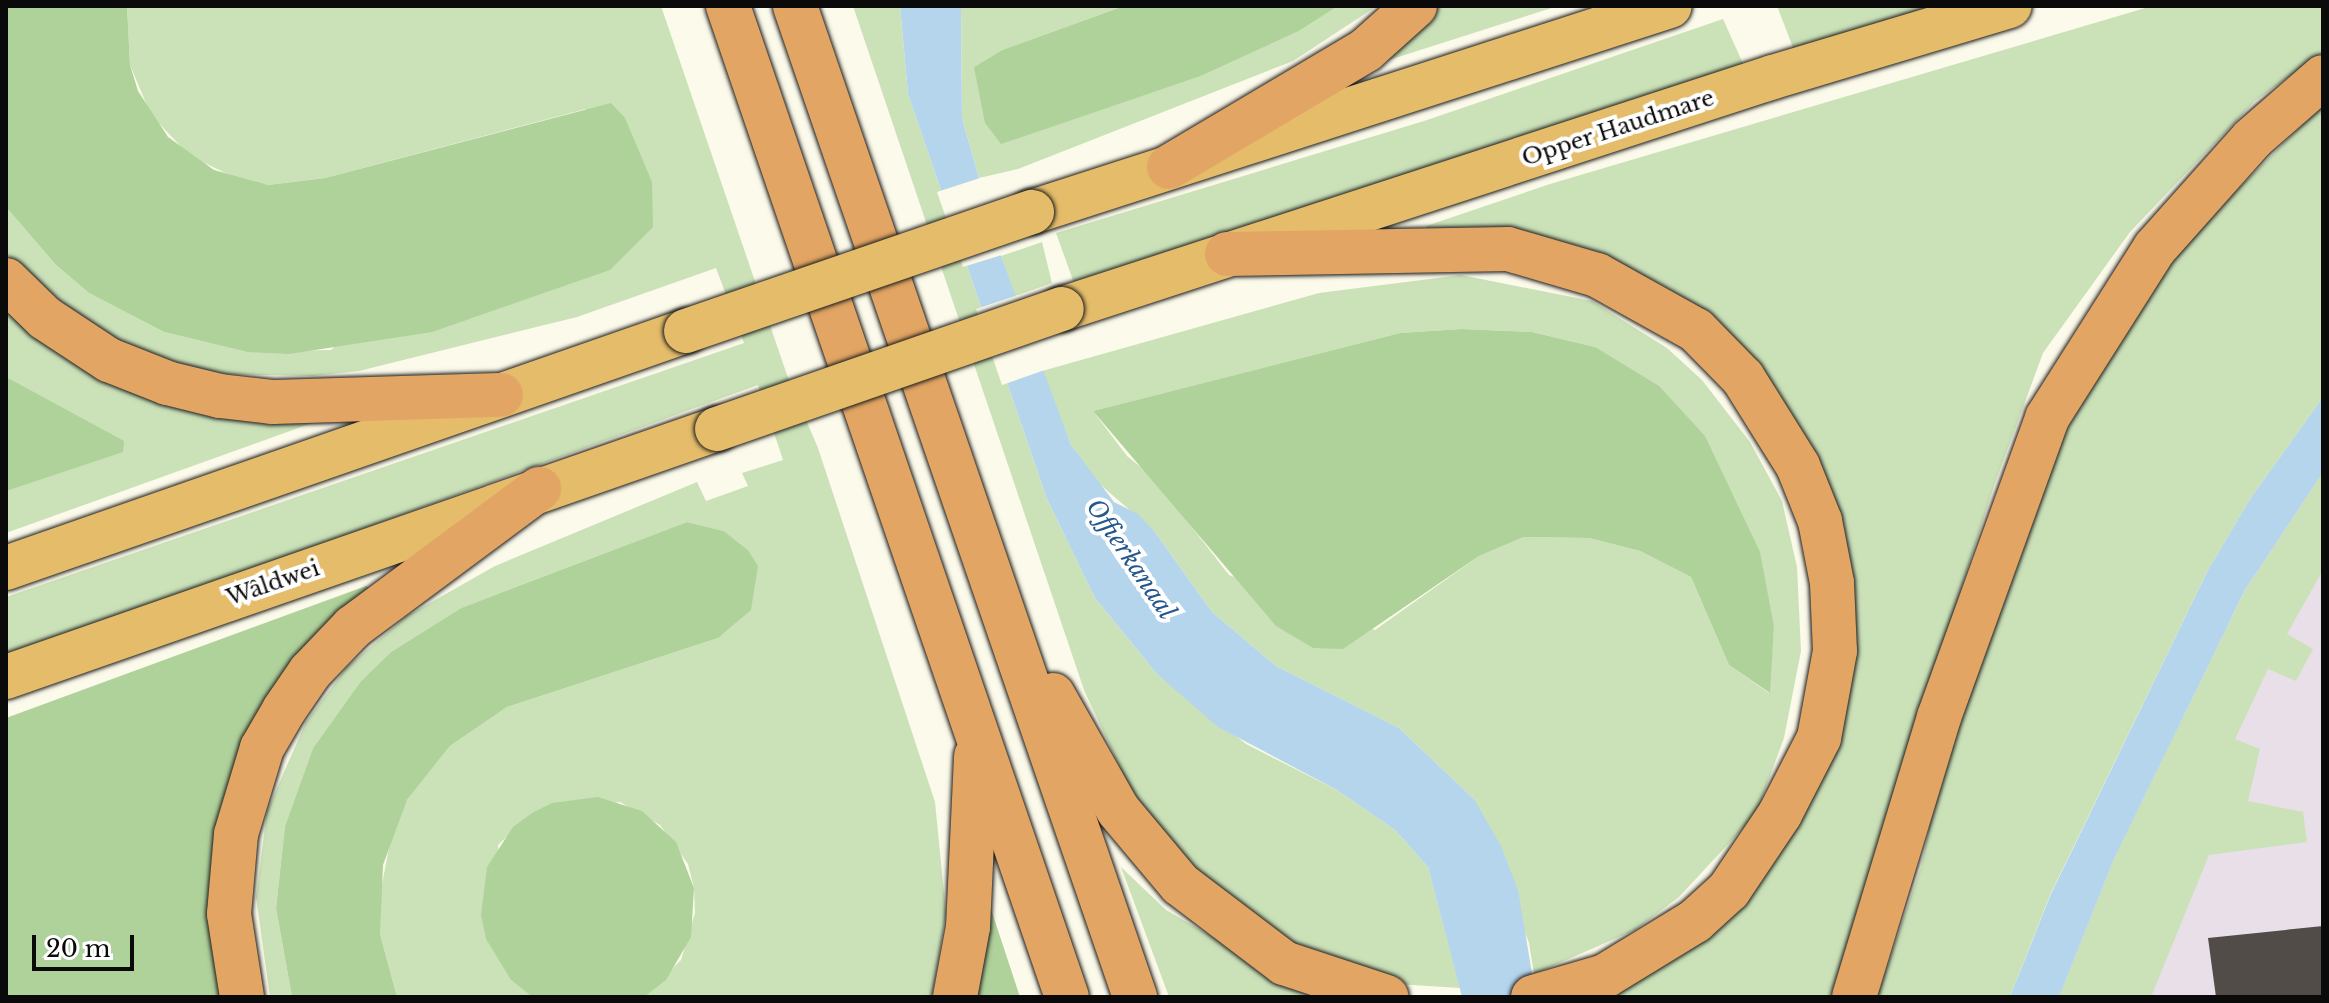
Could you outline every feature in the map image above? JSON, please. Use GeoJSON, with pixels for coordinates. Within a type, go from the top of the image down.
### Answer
{"type":"FeatureCollection","features":[{"type":"Feature","properties":{"kind":"highway"},"geometry":{"type":"LineString","coordinates":[[728,6],[1067,997]]}},
{"type":"Feature","properties":{"kind":"highway"},"geometry":{"type":"LineString","coordinates":[[1169,167],[1366,50],[1415,6]]}},
{"type":"Feature","properties":{"kind":"highway"},"geometry":{"type":"LineString","coordinates":[[6,568],[1032,212],[1670,6]]}},
{"type":"Feature","properties":{"kind":"highway","name":"Opper Haudmare"},"geometry":{"type":"LineString","coordinates":[[717,429],[1227,254],[2010,6]]}},
{"type":"Feature","properties":{"kind":"highway"},"geometry":{"type":"LineString","coordinates":[[797,9],[1135,997]]}},
{"type":"Feature","properties":{"kind":"highway"},"geometry":{"type":"LineString","coordinates":[[1854,997],[1939,717],[2047,418],[2155,248],[2252,139],[2323,77]]}},
{"type":"Feature","properties":{"kind":"highway"},"geometry":{"type":"LineString","coordinates":[[1227,254],[1508,249],[1597,275],[1696,330],[1743,378],[1798,466],[1820,521],[1832,583],[1835,651],[1819,738],[1780,814],[1729,890],[1655,949],[1605,976],[1545,994]]}},
{"type":"Feature","properties":{"kind":"highway"},"geometry":{"type":"LineString","coordinates":[[6,280],[45,318],[109,360],[152,378],[220,396],[272,402],[501,395]]}},
{"type":"Feature","properties":{"kind":"highway","name":"Wâldwei"},"geometry":{"type":"LineString","coordinates":[[6,677],[717,429]]}},
{"type":"Feature","properties":{"kind":"highway"},"geometry":{"type":"LineString","coordinates":[[242,997],[229,914],[236,834],[262,748],[284,710],[310,672],[353,627],[539,489]]}},
{"type":"Feature","properties":{"kind":"highway"},"geometry":{"type":"LineString","coordinates":[[1001,603],[1118,810],[1180,884],[1284,963],[1387,997]]}},
{"type":"Feature","properties":{"kind":"highway"},"geometry":{"type":"LineString","coordinates":[[955,997],[968,927],[978,734]]}},
{"type":"Feature","properties":{"kind":"shaded area"},"geometry":{"type":"Polygon","coordinates":[[[2323,447],[2323,997],[2030,997],[2323,447]]]}},
{"type":"Feature","properties":{"kind":"green space"},"geometry":{"type":"Polygon","coordinates":[[[6,6],[127,6],[130,65],[138,91],[168,137],[214,170],[268,185],[325,178],[611,103],[625,118],[652,182],[653,227],[610,270],[432,332],[289,354],[247,352],[164,332],[89,293],[56,265],[6,207],[6,6]]]}},
{"type":"Feature","properties":{"kind":"green space"},"geometry":{"type":"Polygon","coordinates":[[[127,6],[661,6],[787,375],[818,448],[935,802],[946,913],[932,997],[644,997],[681,960],[695,913],[694,888],[688,864],[660,825],[620,802],[532,813],[498,845],[511,980],[532,997],[397,997],[380,934],[379,900],[392,832],[407,800],[450,746],[507,707],[718,638],[748,550],[724,531],[687,522],[461,608],[391,652],[361,681],[313,748],[285,826],[276,908],[292,997],[270,997],[256,897],[267,811],[306,722],[347,667],[407,616],[495,566],[697,482],[706,501],[748,486],[742,473],[783,460],[758,385],[6,659],[6,597],[744,343],[716,268],[577,317],[359,371],[313,376],[227,374],[180,366],[116,339],[78,316],[6,254],[6,207],[56,265],[89,293],[164,332],[247,352],[331,350],[586,109],[325,178],[268,185],[240,180],[190,156],[151,115],[130,65],[127,6]]]}},
{"type":"Feature","properties":{"kind":"green space"},"geometry":{"type":"Polygon","coordinates":[[[853,6],[900,6],[908,94],[1047,499],[1095,598],[1157,674],[1246,744],[1337,790],[1395,830],[1428,867],[1460,988],[1397,984],[1280,938],[1179,859],[1137,804],[1084,690],[853,6]]]}},
{"type":"Feature","properties":{"kind":"green space"},"geometry":{"type":"Polygon","coordinates":[[[961,6],[1124,6],[1002,50],[974,67],[1001,143],[1201,76],[1299,31],[1338,6],[1377,6],[1293,61],[1018,169],[979,178],[962,118],[961,6]]]}},
{"type":"Feature","properties":{"kind":"green space"},"geometry":{"type":"Polygon","coordinates":[[[1124,6],[1338,6],[1299,31],[1201,76],[1001,144],[985,123],[974,67],[1002,50],[1124,6]]]}},
{"type":"Feature","properties":{"kind":"green space"},"geometry":{"type":"Polygon","coordinates":[[[1433,6],[1558,6],[1367,67],[1433,6]]]}},
{"type":"Feature","properties":{"kind":"green space"},"geometry":{"type":"Polygon","coordinates":[[[1777,6],[1955,6],[1795,53],[1777,6]]]}},
{"type":"Feature","properties":{"kind":"green space"},"geometry":{"type":"Polygon","coordinates":[[[2152,6],[2323,6],[2323,52],[2255,101],[2130,232],[2043,353],[1994,486],[1831,997],[1581,997],[1754,879],[1848,583],[1698,313],[1432,234],[1426,226],[1550,184],[2152,6]]]}},
{"type":"Feature","properties":{"kind":"green space"},"geometry":{"type":"Polygon","coordinates":[[[1723,19],[1745,68],[1074,283],[1056,233],[1424,121],[1723,19]]]}},
{"type":"Feature","properties":{"kind":"green space"},"geometry":{"type":"Polygon","coordinates":[[[2323,104],[2323,397],[2250,499],[2208,570],[2050,895],[2010,997],[1877,997],[1921,867],[1940,776],[2063,437],[2149,278],[2323,104]]]}},
{"type":"Feature","properties":{"kind":"green space"},"geometry":{"type":"Polygon","coordinates":[[[1042,242],[1052,283],[1015,296],[1001,256],[1042,242]]]}},
{"type":"Feature","properties":{"kind":"green space"},"geometry":{"type":"Polygon","coordinates":[[[1461,275],[1592,301],[1667,348],[1702,380],[1750,442],[1782,501],[1797,567],[1801,651],[1784,738],[1756,814],[1679,897],[1635,930],[1534,974],[1529,943],[1474,799],[1399,728],[1276,666],[1212,612],[1155,532],[1095,480],[1071,445],[1042,371],[1319,293],[1461,275]],[[1461,329],[1400,333],[1093,411],[1127,456],[1153,477],[1229,575],[1375,630],[1479,556],[1524,537],[1589,538],[1640,551],[1691,577],[1729,665],[1769,693],[1774,627],[1595,347],[1532,332],[1461,329]]]}},
{"type":"Feature","properties":{"kind":"green space"},"geometry":{"type":"Polygon","coordinates":[[[6,312],[49,347],[329,417],[6,533],[6,312]]]}},
{"type":"Feature","properties":{"kind":"green space"},"geometry":{"type":"Polygon","coordinates":[[[1461,329],[1532,332],[1595,347],[1659,386],[1705,436],[1760,552],[1774,627],[1770,693],[1729,665],[1691,577],[1640,551],[1589,538],[1524,537],[1479,556],[1343,649],[1313,648],[1276,626],[1093,411],[1400,333],[1461,329]]]}},
{"type":"Feature","properties":{"kind":"green space"},"geometry":{"type":"Polygon","coordinates":[[[6,377],[124,441],[123,452],[6,491],[6,377]]]}},
{"type":"Feature","properties":{"kind":"green space"},"geometry":{"type":"Polygon","coordinates":[[[2323,472],[2323,570],[2287,634],[2313,649],[2296,681],[2268,669],[2235,739],[2260,749],[2248,801],[2303,812],[2307,842],[2209,855],[2151,997],[2059,997],[2113,861],[2245,590],[2323,472]]]}},
{"type":"Feature","properties":{"kind":"green space"},"geometry":{"type":"Polygon","coordinates":[[[687,522],[724,531],[748,550],[758,566],[751,610],[718,638],[507,707],[450,746],[407,800],[383,865],[380,934],[397,997],[292,997],[276,908],[285,826],[313,748],[361,681],[391,652],[461,608],[687,522]]]}},
{"type":"Feature","properties":{"kind":"green space"},"geometry":{"type":"Polygon","coordinates":[[[366,586],[370,588],[264,717],[229,997],[6,997],[6,718],[366,586]]]}},
{"type":"Feature","properties":{"kind":"green space"},"geometry":{"type":"Polygon","coordinates":[[[598,797],[642,811],[676,842],[694,888],[691,937],[666,980],[644,997],[532,997],[511,980],[486,939],[481,915],[487,867],[513,827],[532,813],[552,803],[598,797]]]}},
{"type":"Feature","properties":{"kind":"green space"},"geometry":{"type":"Polygon","coordinates":[[[1121,867],[1166,910],[1294,984],[1334,997],[1169,997],[1121,867]]]}},
{"type":"Feature","properties":{"kind":"green space"},"geometry":{"type":"Polygon","coordinates":[[[986,894],[1020,997],[972,997],[986,894]]]}},
{"type":"Feature","properties":{"kind":"water","name":"Offierkanaal"},"geometry":{"type":"Polygon","coordinates":[[[900,6],[961,6],[962,118],[1001,256],[1071,445],[1114,502],[1138,514],[1155,532],[1212,612],[1276,666],[1399,728],[1474,799],[1501,846],[1518,890],[1536,997],[1462,997],[1428,867],[1395,830],[1337,790],[1218,727],[1157,674],[1095,598],[1047,499],[908,94],[900,6]]]}},
{"type":"Feature","properties":{"kind":"water"},"geometry":{"type":"Polygon","coordinates":[[[2323,397],[2323,472],[2245,590],[2113,861],[2059,997],[2010,997],[2050,896],[2208,570],[2250,499],[2323,397]]]}},
{"type":"Feature","properties":{"kind":"pier"},"geometry":{"type":"Polygon","coordinates":[[[983,177],[1005,254],[963,267],[937,192],[983,177]]]}},
{"type":"Feature","properties":{"kind":"pier"},"geometry":{"type":"Polygon","coordinates":[[[1018,295],[1045,370],[1002,385],[976,309],[1018,295]]]}},
{"type":"Feature","properties":{"kind":"building"},"geometry":{"type":"Polygon","coordinates":[[[2323,926],[2323,997],[2216,997],[2208,938],[2323,926]]]}}]}
